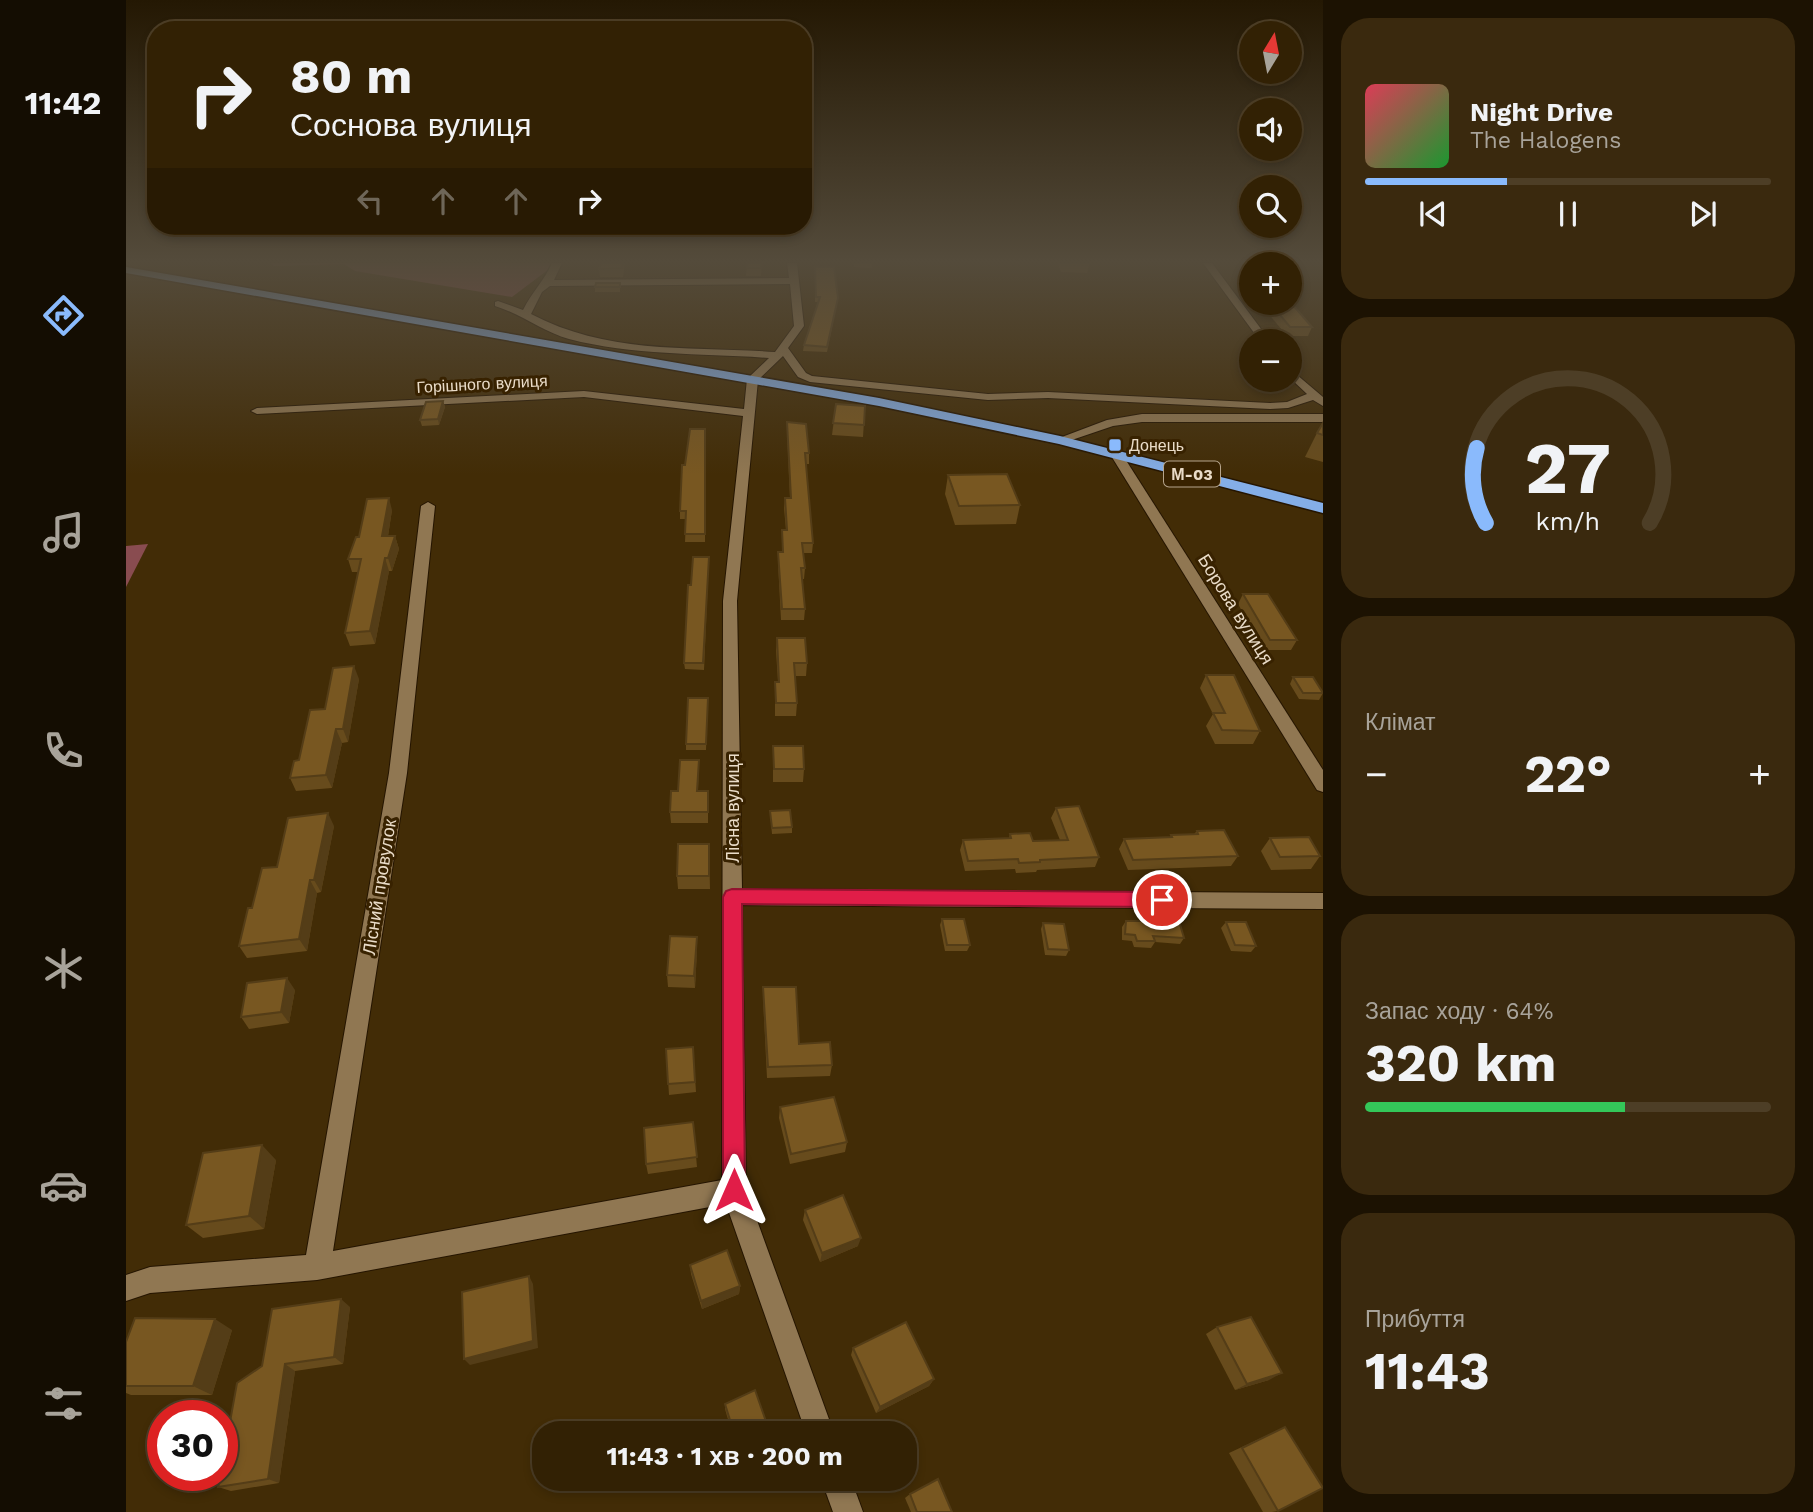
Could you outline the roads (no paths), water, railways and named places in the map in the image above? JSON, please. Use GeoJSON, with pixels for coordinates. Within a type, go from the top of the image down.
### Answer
{"type":"FeatureCollection","features":[{"type":"Feature","properties":{"kind":"highway","name":"М-03"},"geometry":{"type":"LineString","coordinates":[[492,334],[753,379],[1060,440],[1323,508]]}},
{"type":"Feature","properties":{"kind":"street"},"geometry":{"type":"LineString","coordinates":[[565,334],[608,344],[781,351],[802,375],[810,379],[988,397],[1048,395],[1270,405],[1318,400]]}},
{"type":"Feature","properties":{"kind":"street"},"geometry":{"type":"LineString","coordinates":[[753,379],[781,351],[794,334]]}},
{"type":"Feature","properties":{"kind":"street","name":"Лісна вулиця"},"geometry":{"type":"LineString","coordinates":[[753,379],[730,601],[734,1190],[816,1421]]}},
{"type":"Feature","properties":{"kind":"street"},"geometry":{"type":"LineString","coordinates":[[1302,384],[1318,400]]}},
{"type":"Feature","properties":{"kind":"street","name":"Горішного вулиця"},"geometry":{"type":"LineString","coordinates":[[257,411],[584,394],[750,413]]}},
{"type":"Feature","properties":{"kind":"street"},"geometry":{"type":"LineString","coordinates":[[1111,423],[1111,411],[1119,400]]}},
{"type":"Feature","properties":{"kind":"street"},"geometry":{"type":"LineString","coordinates":[[1060,440],[1111,423],[1169,416],[1323,418]]}},
{"type":"Feature","properties":{"kind":"street","name":"Борова вулиця"},"geometry":{"type":"LineString","coordinates":[[1116,454],[1323,785]]}},
{"type":"Feature","properties":{"kind":"street","name":"Лісний провулок"},"geometry":{"type":"LineString","coordinates":[[317,1267],[398,773],[428,506]]}},
{"type":"Feature","properties":{"kind":"street"},"geometry":{"type":"LineString","coordinates":[[732,897],[1323,901]]}},
{"type":"Feature","properties":{"kind":"street"},"geometry":{"type":"LineString","coordinates":[[126,1288],[150,1280],[317,1267],[734,1190]]}},
{"type":"Feature","properties":{"kind":"street"},"geometry":{"type":"LineString","coordinates":[[840,1491],[848,1512]]}},
{"type":"Feature","properties":{"kind":"place","name":"Донець"},"geometry":{"type":"Point","coordinates":[1115,445]}}]}
